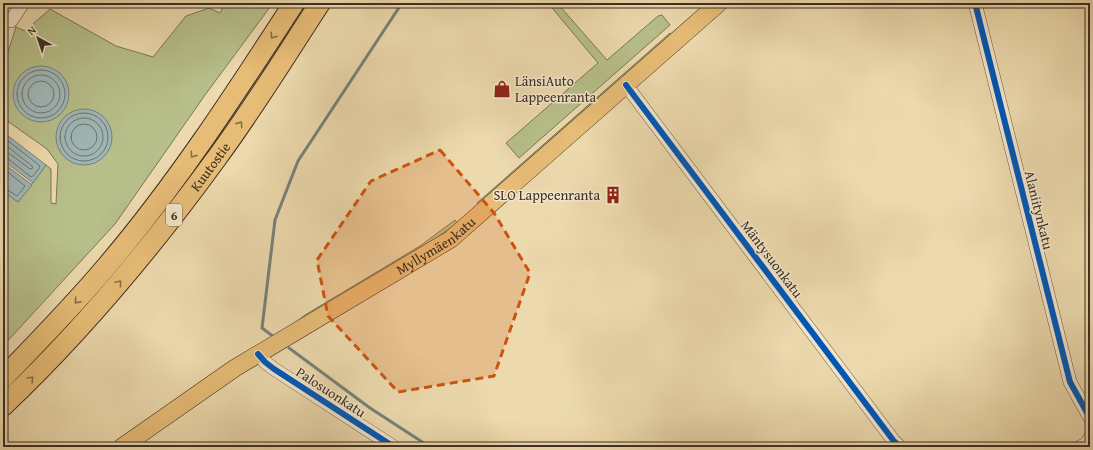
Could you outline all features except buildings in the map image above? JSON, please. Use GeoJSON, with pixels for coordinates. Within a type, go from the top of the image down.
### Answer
{"type":"FeatureCollection","features":[{"type":"Feature","properties":{"kind":"highway","name":"Kuutostie"},"geometry":{"type":"LineString","coordinates":[[3,378],[52,328],[107,267],[162,197],[201,144],[294,3]]}},
{"type":"Feature","properties":{"kind":"highway","name":"Kuutostie"},"geometry":{"type":"LineString","coordinates":[[3,406],[89,318],[157,238],[217,158],[265,89],[320,3]]}},
{"type":"Feature","properties":{"kind":"main road","name":"Myllymäenkatu"},"geometry":{"type":"LineString","coordinates":[[122,447],[207,387],[258,354],[451,239],[719,3]]}},
{"type":"Feature","properties":{"kind":"street"},"geometry":{"type":"LineString","coordinates":[[11,22],[23,3]]}},
{"type":"Feature","properties":{"kind":"street","name":"Alaniitynkatu"},"geometry":{"type":"LineString","coordinates":[[975,3],[1070,382],[1090,418]]}},
{"type":"Feature","properties":{"kind":"street","name":"Mäntysuonkatu"},"geometry":{"type":"LineString","coordinates":[[626,85],[900,447]]}},
{"type":"Feature","properties":{"kind":"street","name":"Palosuonkatu"},"geometry":{"type":"LineString","coordinates":[[258,354],[274,369],[394,447]]}},
{"type":"Feature","properties":{"kind":"street"},"geometry":{"type":"LineString","coordinates":[[1080,447],[1086,444],[1090,438]]}},
{"type":"Feature","properties":{"kind":"highlighted area"},"geometry":{"type":"Polygon","coordinates":[[[440,150],[494,213],[530,273],[494,376],[398,392],[328,316],[317,260],[371,181],[440,150]]]}},
{"type":"Feature","properties":{"kind":"green space"},"geometry":{"type":"Polygon","coordinates":[[[225,3],[273,3],[205,95],[115,224],[3,346],[3,191],[18,202],[46,165],[51,169],[51,203],[56,204],[58,164],[47,149],[3,118],[3,67],[16,27],[25,31],[50,9],[116,46],[153,57],[186,16],[209,8],[220,13],[225,3]]]}},
{"type":"Feature","properties":{"kind":"green space"},"geometry":{"type":"Polygon","coordinates":[[[548,3],[557,3],[607,60],[658,16],[662,15],[670,25],[519,158],[506,143],[598,63],[548,3]]]}},
{"type":"Feature","properties":{"kind":"green space"},"geometry":{"type":"Polygon","coordinates":[[[670,33],[672,35],[479,207],[477,203],[670,33]]]}},
{"type":"Feature","properties":{"kind":"green space"},"geometry":{"type":"Polygon","coordinates":[[[455,220],[457,223],[416,253],[295,325],[296,322],[305,315],[420,246],[455,220]]]}},
{"type":"Feature","properties":{"kind":"water"},"geometry":{"type":"Polygon","coordinates":[[[35,66],[47,66],[57,70],[65,78],[69,88],[69,100],[65,110],[57,118],[47,122],[35,122],[25,118],[17,110],[13,100],[13,88],[17,78],[25,70],[35,66]]]}},
{"type":"Feature","properties":{"kind":"water"},"geometry":{"type":"Polygon","coordinates":[[[78,109],[90,109],[100,113],[108,121],[112,131],[112,143],[108,153],[100,161],[90,165],[78,165],[68,161],[60,153],[56,143],[56,131],[60,121],[68,113],[78,109]]]}},
{"type":"Feature","properties":{"kind":"water"},"geometry":{"type":"Polygon","coordinates":[[[3,132],[46,165],[33,183],[3,160],[3,132]]]}},
{"type":"Feature","properties":{"kind":"water"},"geometry":{"type":"Polygon","coordinates":[[[3,163],[32,185],[18,202],[3,191],[3,163]]]}},
{"type":"Feature","properties":{"kind":"waterway"},"geometry":{"type":"LineString","coordinates":[[274,337],[262,328],[275,220],[298,161],[402,3]]}},
{"type":"Feature","properties":{"kind":"waterway"},"geometry":{"type":"LineString","coordinates":[[289,348],[370,408],[430,447]]}},
{"type":"Feature","properties":{"kind":"cycle path"},"geometry":{"type":"LineString","coordinates":[[975,3],[1070,382],[1090,418]]}},
{"type":"Feature","properties":{"kind":"cycle path"},"geometry":{"type":"LineString","coordinates":[[626,85],[893,440],[900,447]]}},
{"type":"Feature","properties":{"kind":"cycle path"},"geometry":{"type":"LineString","coordinates":[[258,354],[274,369],[394,447]]}},
{"type":"Feature","properties":{"kind":"place","name":"LänsiAuto Lappeenranta"},"geometry":{"type":"Point","coordinates":[502,89]}},
{"type":"Feature","properties":{"kind":"place","name":"SLO Lappeenranta"},"geometry":{"type":"Point","coordinates":[613,195]}}]}
